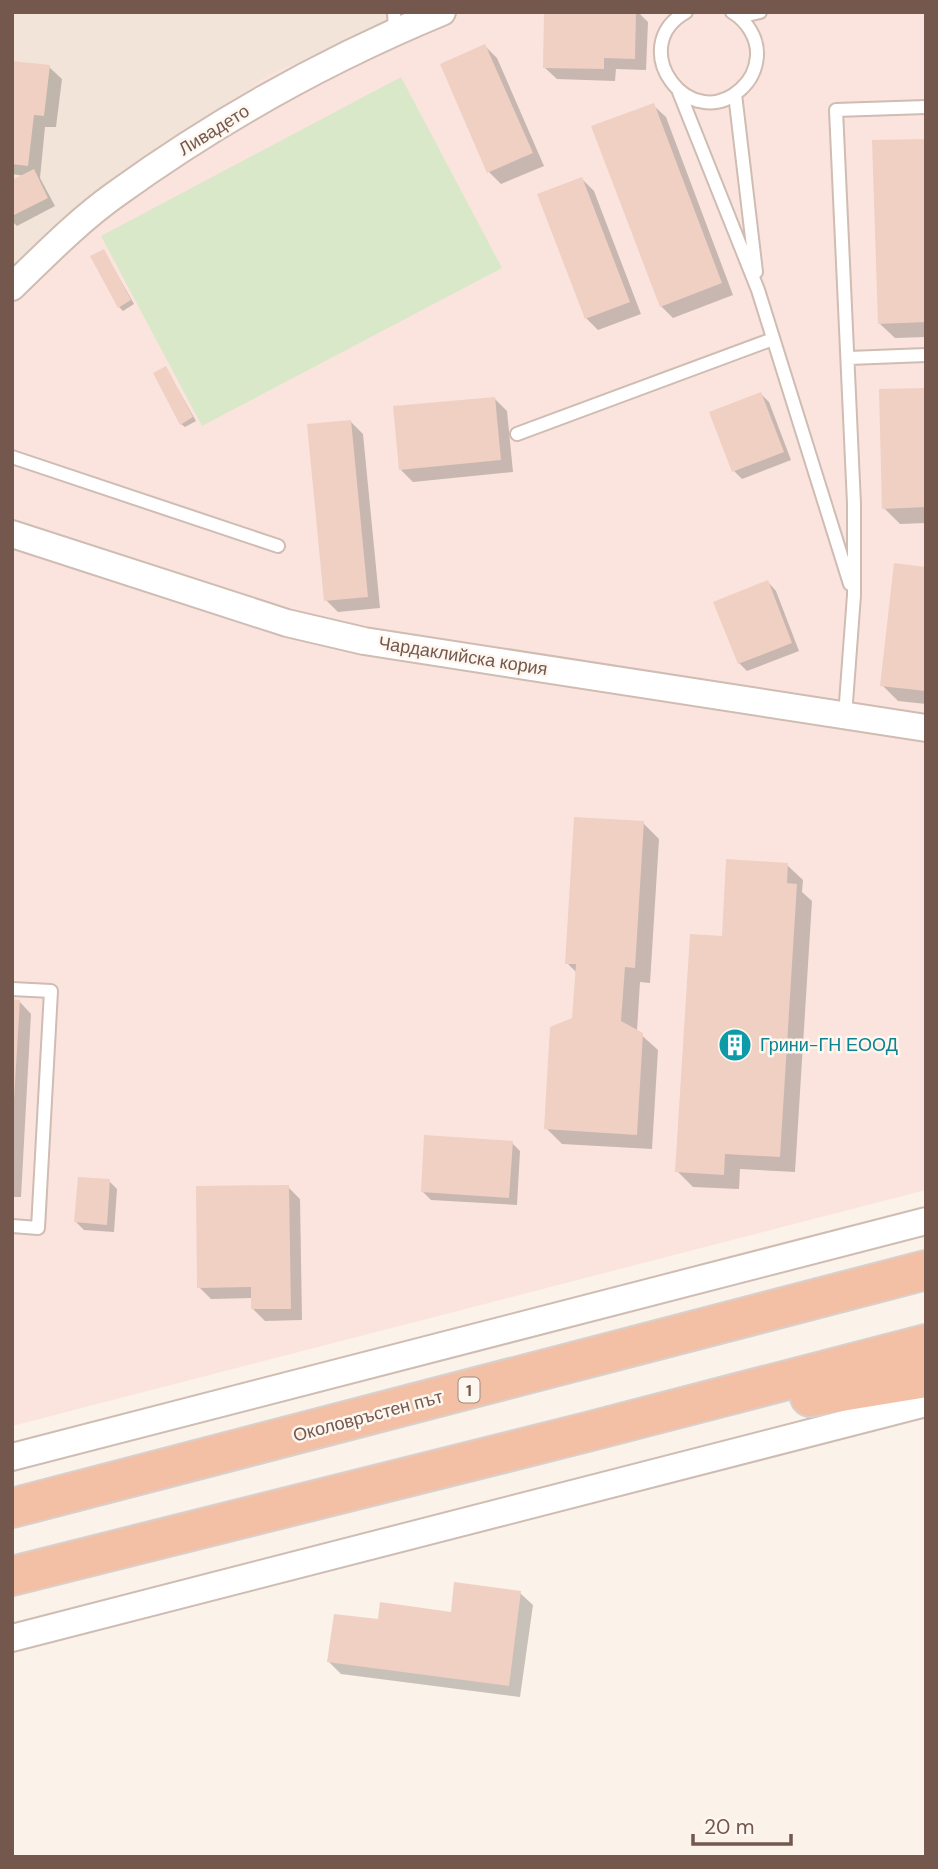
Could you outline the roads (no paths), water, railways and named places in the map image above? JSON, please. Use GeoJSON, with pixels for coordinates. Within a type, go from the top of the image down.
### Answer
{"type":"FeatureCollection","features":[{"type":"Feature","properties":{"kind":"highway"},"geometry":{"type":"LineString","coordinates":[[551,1369],[926,1242]]}},
{"type":"Feature","properties":{"kind":"highway","name":"Околовръстен път"},"geometry":{"type":"LineString","coordinates":[[12,1508],[926,1270]]}},
{"type":"Feature","properties":{"kind":"highway"},"geometry":{"type":"LineString","coordinates":[[12,1576],[926,1344]]}},
{"type":"Feature","properties":{"kind":"highway"},"geometry":{"type":"LineString","coordinates":[[587,1432],[926,1378]]}},
{"type":"Feature","properties":{"kind":"street","name":"Ливадето"},"geometry":{"type":"LineString","coordinates":[[12,287],[55,244],[125,188],[233,116],[395,22],[442,12]]}},
{"type":"Feature","properties":{"kind":"street","name":"Чардаклийска кория"},"geometry":{"type":"LineString","coordinates":[[12,534],[287,623],[364,641],[926,728]]}},
{"type":"Feature","properties":{"kind":"street"},"geometry":{"type":"LineString","coordinates":[[12,1457],[926,1222]]}},
{"type":"Feature","properties":{"kind":"street"},"geometry":{"type":"LineString","coordinates":[[12,1638],[926,1403]]}},
{"type":"Feature","properties":{"kind":"lane"},"geometry":{"type":"LineString","coordinates":[[686,12],[671,24],[664,37],[661,52],[663,67],[679,92],[758,290],[854,594]]}},
{"type":"Feature","properties":{"kind":"lane"},"geometry":{"type":"LineString","coordinates":[[735,14],[760,12]]}},
{"type":"Feature","properties":{"kind":"lane"},"geometry":{"type":"LineString","coordinates":[[679,92],[692,99],[707,102],[722,100],[747,84],[754,71],[757,56],[755,41],[749,28],[735,14]]}},
{"type":"Feature","properties":{"kind":"lane"},"geometry":{"type":"LineString","coordinates":[[735,94],[758,290]]}},
{"type":"Feature","properties":{"kind":"lane"},"geometry":{"type":"LineString","coordinates":[[845,716],[854,594],[854,504],[836,110],[926,107]]}},
{"type":"Feature","properties":{"kind":"lane"},"geometry":{"type":"LineString","coordinates":[[517,434],[773,338]]}},
{"type":"Feature","properties":{"kind":"lane"},"geometry":{"type":"LineString","coordinates":[[849,358],[926,355]]}},
{"type":"Feature","properties":{"kind":"lane"},"geometry":{"type":"LineString","coordinates":[[12,457],[278,546]]}},
{"type":"Feature","properties":{"kind":"lane"},"geometry":{"type":"LineString","coordinates":[[12,989],[51,991],[38,1228],[12,1226]]}},
{"type":"Feature","properties":{"kind":"place","name":"Грини-ГН ЕООД"},"geometry":{"type":"Point","coordinates":[735,1045]}}]}
